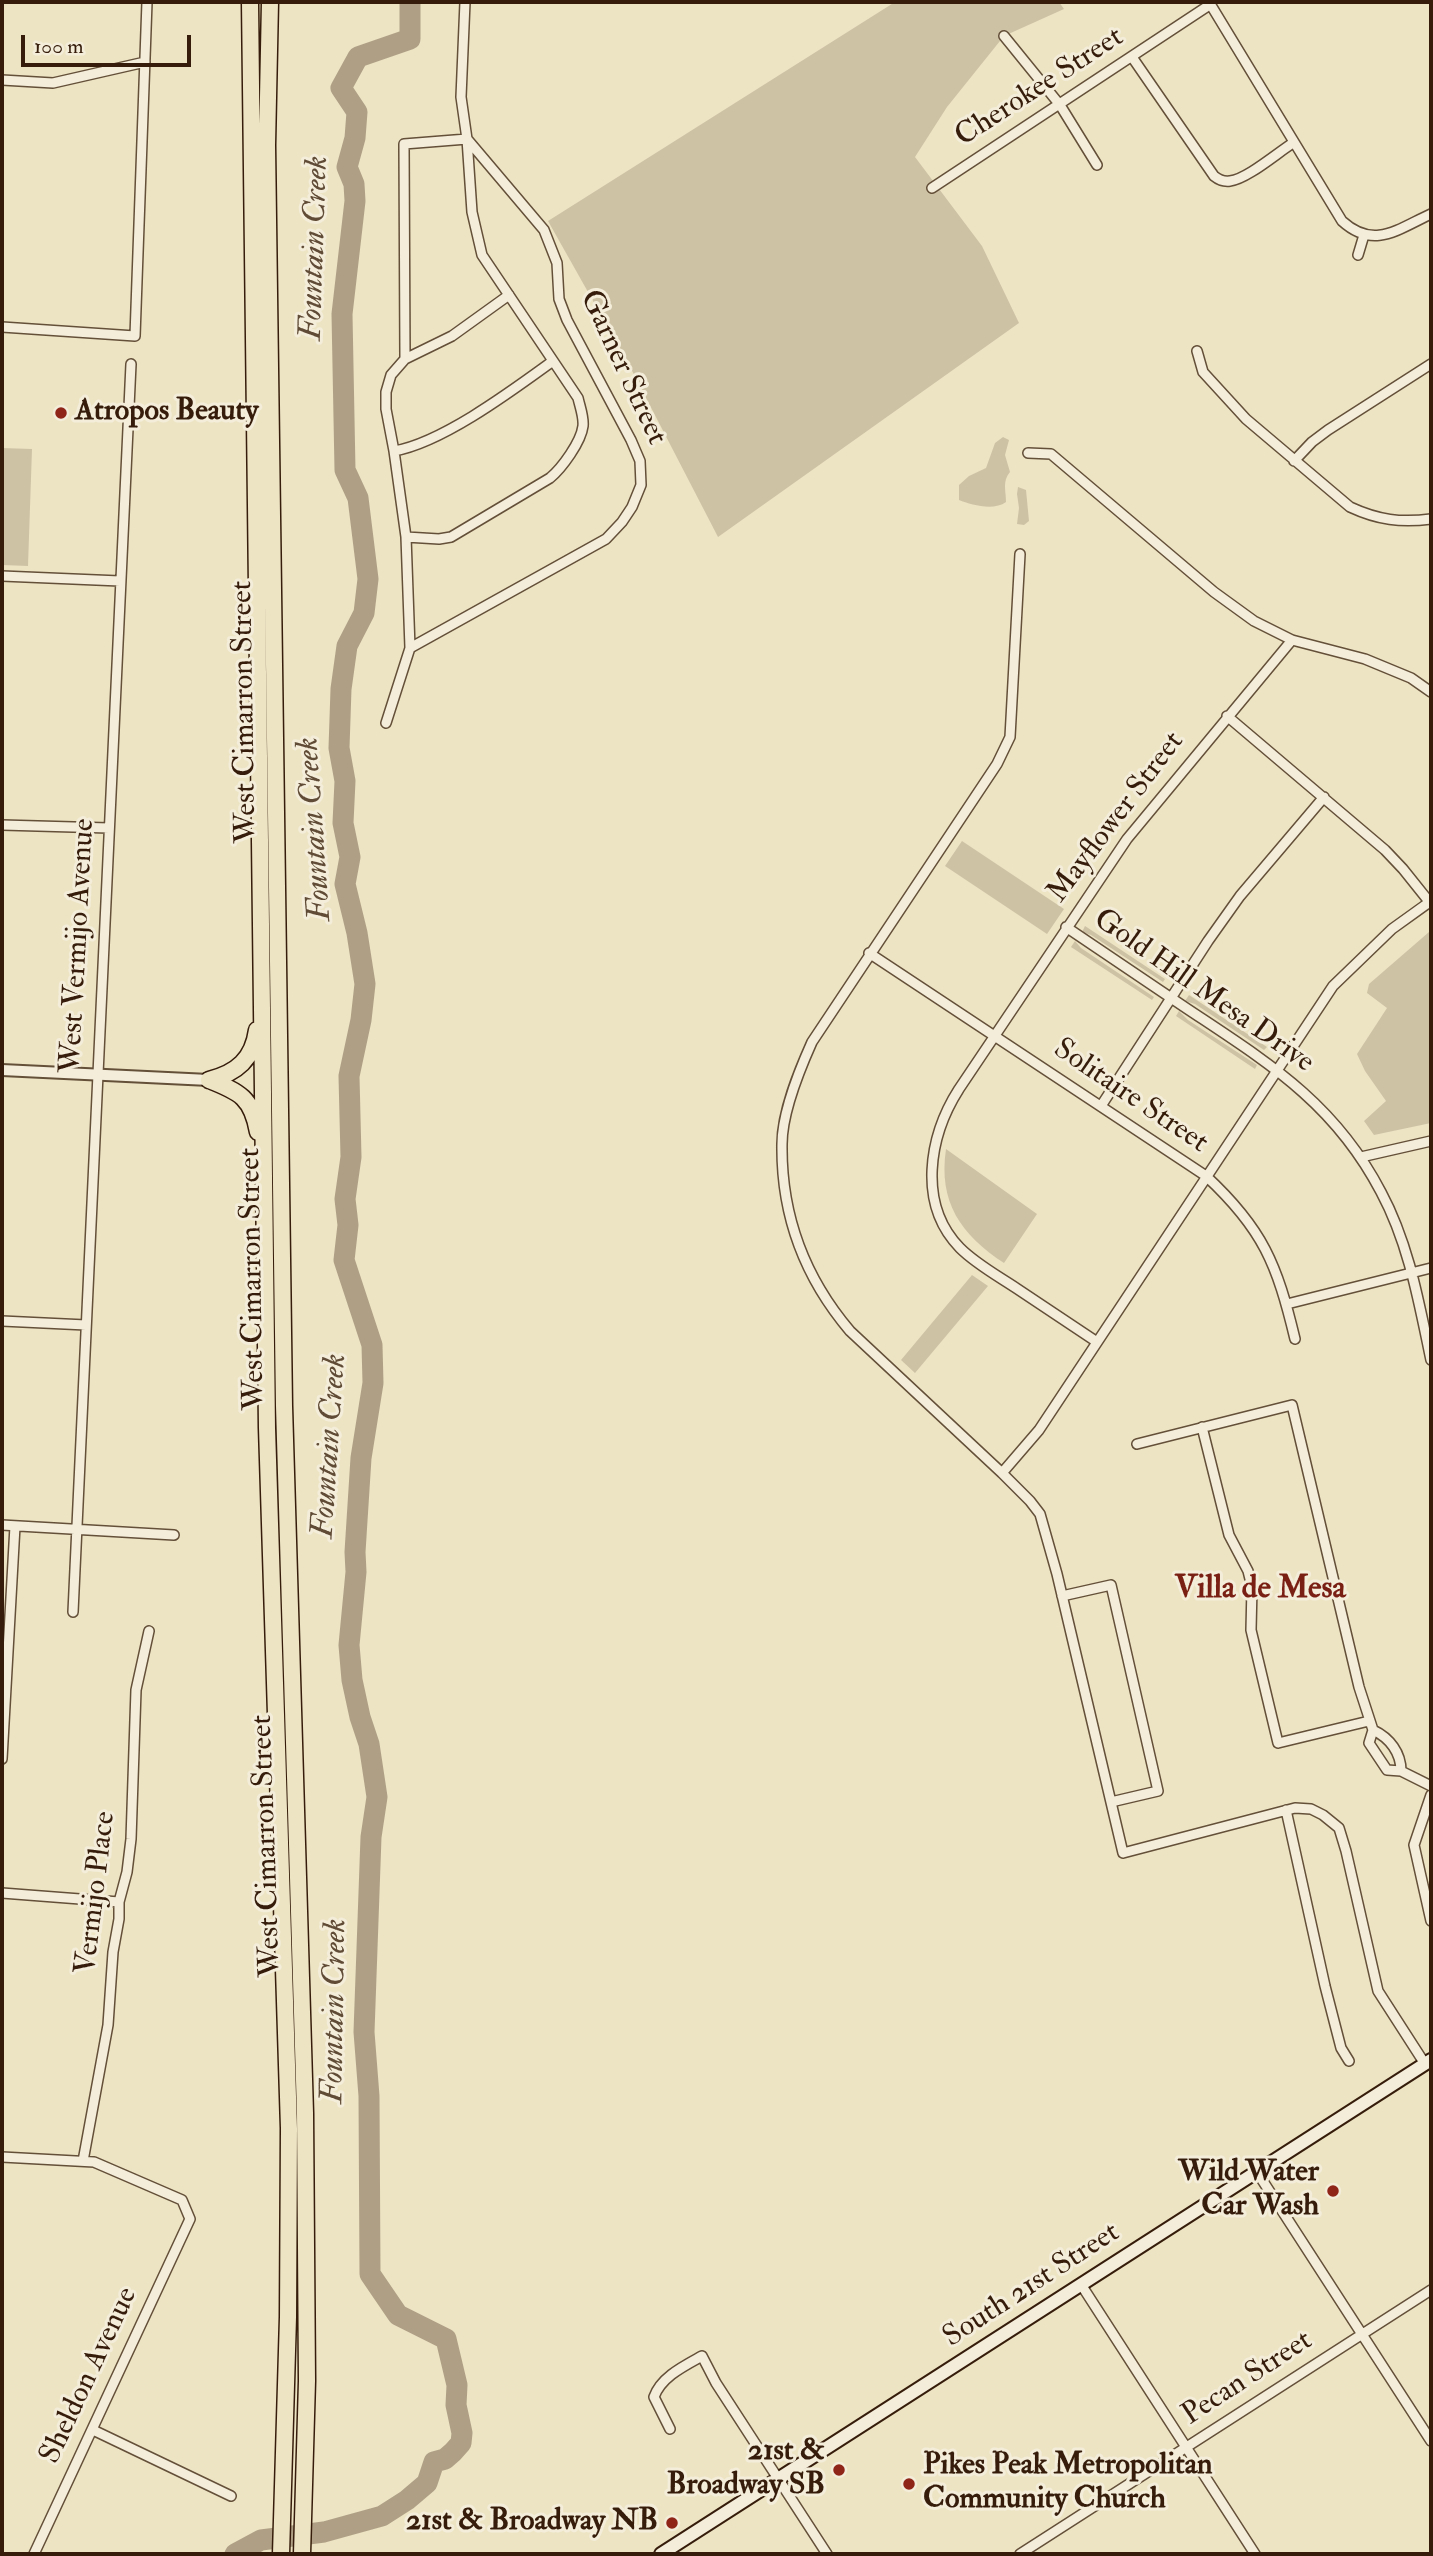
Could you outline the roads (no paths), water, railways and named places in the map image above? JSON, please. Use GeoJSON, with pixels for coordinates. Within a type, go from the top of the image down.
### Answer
{"type":"FeatureCollection","features":[{"type":"Feature","properties":{"kind":"highway","name":"West Cimarron Street"},"geometry":{"type":"LineString","coordinates":[[250,2],[269,1482],[289,2127],[288,2316],[281,2554]]}},
{"type":"Feature","properties":{"kind":"highway","name":"West Cimarron Street"},"geometry":{"type":"LineString","coordinates":[[270,2],[268,201],[284,1406],[305,2113],[307,2381],[302,2554]]}},
{"type":"Feature","properties":{"kind":"highway"},"geometry":{"type":"LineString","coordinates":[[209,1080],[234,1070],[246,1061],[251,1053],[257,1029],[262,968]]}},
{"type":"Feature","properties":{"kind":"highway"},"geometry":{"type":"LineString","coordinates":[[209,1080],[242,1095],[253,1110],[259,1139],[265,1203]]}},
{"type":"Feature","properties":{"kind":"main road","name":"South 21st Street"},"geometry":{"type":"LineString","coordinates":[[661,2554],[1428,2062]]}},
{"type":"Feature","properties":{"kind":"street"},"geometry":{"type":"LineString","coordinates":[[2,327],[135,336],[147,2]]}},
{"type":"Feature","properties":{"kind":"street"},"geometry":{"type":"LineString","coordinates":[[406,537],[451,537],[561,469],[582,430],[583,419],[578,398],[482,255],[472,212],[461,96],[465,2]]}},
{"type":"Feature","properties":{"kind":"street"},"geometry":{"type":"LineString","coordinates":[[1210,3],[1342,221],[1352,230],[1364,235],[1379,236],[1391,234],[1431,214]]}},
{"type":"Feature","properties":{"kind":"street","name":"Cherokee Street"},"geometry":{"type":"LineString","coordinates":[[932,188],[1210,3]]}},
{"type":"Feature","properties":{"kind":"street"},"geometry":{"type":"LineString","coordinates":[[1004,36],[1060,105],[1097,165]]}},
{"type":"Feature","properties":{"kind":"street"},"geometry":{"type":"LineString","coordinates":[[1132,57],[1214,176],[1222,181],[1231,181],[1242,176],[1293,143]]}},
{"type":"Feature","properties":{"kind":"street"},"geometry":{"type":"LineString","coordinates":[[2,80],[53,83],[145,62]]}},
{"type":"Feature","properties":{"kind":"street"},"geometry":{"type":"LineString","coordinates":[[405,359],[404,144],[467,139]]}},
{"type":"Feature","properties":{"kind":"street","name":"Garner Street"},"geometry":{"type":"LineString","coordinates":[[410,648],[606,539],[632,507],[641,485],[640,461],[631,440],[567,320],[559,299],[557,262],[544,230],[467,139]]}},
{"type":"Feature","properties":{"kind":"street"},"geometry":{"type":"LineString","coordinates":[[1359,256],[1364,235]]}},
{"type":"Feature","properties":{"kind":"street"},"geometry":{"type":"LineString","coordinates":[[386,723],[410,648],[406,537],[386,409],[386,391],[391,375],[405,359],[452,336],[509,295]]}},
{"type":"Feature","properties":{"kind":"street"},"geometry":{"type":"LineString","coordinates":[[1197,351],[1203,372],[1246,419],[1350,508],[1370,517],[1411,522],[1431,519]]}},
{"type":"Feature","properties":{"kind":"street"},"geometry":{"type":"LineString","coordinates":[[394,451],[410,448],[430,439],[503,397],[553,361]]}},
{"type":"Feature","properties":{"kind":"street","name":"West Vermijo Avenue"},"geometry":{"type":"LineString","coordinates":[[73,1612],[131,364]]}},
{"type":"Feature","properties":{"kind":"street"},"geometry":{"type":"LineString","coordinates":[[1294,461],[1328,430],[1431,364]]}},
{"type":"Feature","properties":{"kind":"street"},"geometry":{"type":"LineString","coordinates":[[1028,453],[1051,454],[1214,592],[1254,621],[1292,640],[1365,659],[1411,678],[1431,692]]}},
{"type":"Feature","properties":{"kind":"street"},"geometry":{"type":"LineString","coordinates":[[1020,554],[1010,737],[997,764],[812,1042],[793,1087],[782,1142],[786,1196],[802,1257],[832,1310],[850,1331],[1002,1474],[1040,1514],[1123,1853],[1286,1810],[1311,1809],[1323,1815],[1339,1828],[1378,1991],[1428,2062]]}},
{"type":"Feature","properties":{"kind":"street"},"geometry":{"type":"LineString","coordinates":[[2,576],[120,581]]}},
{"type":"Feature","properties":{"kind":"street","name":"Mayflower Street"},"geometry":{"type":"LineString","coordinates":[[1097,1342],[971,1257],[953,1240],[940,1217],[932,1184],[931,1167],[936,1138],[949,1104],[1127,839],[1292,640]]}},
{"type":"Feature","properties":{"kind":"street"},"geometry":{"type":"LineString","coordinates":[[1002,1474],[1039,1430],[1323,1000],[1345,972],[1392,929],[1431,903],[1385,850],[1227,716]]}},
{"type":"Feature","properties":{"kind":"street"},"geometry":{"type":"LineString","coordinates":[[1101,1105],[1240,896],[1324,797]]}},
{"type":"Feature","properties":{"kind":"street"},"geometry":{"type":"LineString","coordinates":[[2,825],[109,828]]}},
{"type":"Feature","properties":{"kind":"street","name":"Gold Hill Mesa Drive"},"geometry":{"type":"LineString","coordinates":[[1066,927],[1277,1069],[1317,1104],[1361,1157],[1393,1216],[1412,1273],[1431,1360]]}},
{"type":"Feature","properties":{"kind":"street","name":"Solitaire Street"},"geometry":{"type":"LineString","coordinates":[[869,953],[1206,1176],[1239,1210],[1274,1263],[1295,1339]]}},
{"type":"Feature","properties":{"kind":"street"},"geometry":{"type":"LineString","coordinates":[[2,1070],[209,1080]]}},
{"type":"Feature","properties":{"kind":"street"},"geometry":{"type":"LineString","coordinates":[[1361,1157],[1431,1141]]}},
{"type":"Feature","properties":{"kind":"street"},"geometry":{"type":"LineString","coordinates":[[1287,1304],[1431,1268]]}},
{"type":"Feature","properties":{"kind":"street"},"geometry":{"type":"LineString","coordinates":[[2,1321],[86,1325]]}},
{"type":"Feature","properties":{"kind":"street"},"geometry":{"type":"LineString","coordinates":[[1138,1444],[1292,1405],[1371,1726],[1369,1743],[1387,1770],[1401,1772],[1431,1786]]}},
{"type":"Feature","properties":{"kind":"street"},"geometry":{"type":"LineString","coordinates":[[1202,1427],[1229,1535],[1248,1571],[1252,1587],[1251,1630],[1278,1743],[1371,1726],[1385,1735],[1391,1743],[1401,1759],[1401,1772]]}},
{"type":"Feature","properties":{"kind":"street"},"geometry":{"type":"LineString","coordinates":[[2,1525],[174,1535]]}},
{"type":"Feature","properties":{"kind":"street"},"geometry":{"type":"LineString","coordinates":[[2,1759],[15,1526]]}},
{"type":"Feature","properties":{"kind":"street"},"geometry":{"type":"LineString","coordinates":[[1062,1596],[1111,1585],[1158,1791],[1111,1802]]}},
{"type":"Feature","properties":{"kind":"street","name":"Vermijo Place"},"geometry":{"type":"LineString","coordinates":[[83,2161],[108,2025],[119,1902],[127,1872],[131,1839],[136,1690],[149,1631]]}},
{"type":"Feature","properties":{"kind":"street"},"geometry":{"type":"LineString","coordinates":[[1431,1795],[1414,1845],[1431,1921]]}},
{"type":"Feature","properties":{"kind":"street"},"geometry":{"type":"LineString","coordinates":[[1286,1810],[1325,1986],[1341,2048],[1349,2061]]}},
{"type":"Feature","properties":{"kind":"street"},"geometry":{"type":"LineString","coordinates":[[2,1893],[119,1902]]}},
{"type":"Feature","properties":{"kind":"street"},"geometry":{"type":"LineString","coordinates":[[2,2157],[83,2161]]}},
{"type":"Feature","properties":{"kind":"street","name":"Sheldon Avenue"},"geometry":{"type":"LineString","coordinates":[[34,2554],[190,2219],[182,2200],[94,2162],[83,2161]]}},
{"type":"Feature","properties":{"kind":"street"},"geometry":{"type":"LineString","coordinates":[[1256,2172],[1431,2441]]}},
{"type":"Feature","properties":{"kind":"street"},"geometry":{"type":"LineString","coordinates":[[1082,2286],[1255,2554]]}},
{"type":"Feature","properties":{"kind":"street","name":"Pecan Street"},"geometry":{"type":"LineString","coordinates":[[1020,2554],[1431,2290]]}},
{"type":"Feature","properties":{"kind":"street"},"geometry":{"type":"LineString","coordinates":[[670,2429],[654,2397],[657,2389],[676,2371],[702,2356],[716,2383],[827,2554]]}},
{"type":"Feature","properties":{"kind":"street"},"geometry":{"type":"LineString","coordinates":[[93,2430],[231,2496]]}},
{"type":"Feature","properties":{"kind":"waterway","name":"Fountain Creek"},"geometry":{"type":"LineString","coordinates":[[235,2554],[261,2540],[324,2532],[382,2516],[427,2483],[434,2462],[445,2459],[453,2452],[461,2443],[462,2433],[456,2405],[457,2385],[446,2339],[398,2315],[370,2274],[369,2096],[364,2032],[371,1837],[377,1797],[369,1744],[352,1680],[349,1645],[356,1572],[361,1458],[373,1383],[372,1345],[344,1260],[348,1225],[345,1199],[351,1157],[349,1076],[361,1020],[365,984],[357,933],[345,884],[350,857],[343,823],[345,781],[339,748],[341,689],[347,646],[364,613],[368,579],[358,498],[345,470],[342,314],[355,201],[354,184],[347,167],[355,138],[357,112],[341,88],[358,57],[410,39],[410,2]]}},
{"type":"Feature","properties":{"kind":"place","name":"Atropos Beauty"},"geometry":{"type":"Point","coordinates":[61,413]}},
{"type":"Feature","properties":{"kind":"place","name":"Wild Water Car Wash"},"geometry":{"type":"Point","coordinates":[1333,2191]}},
{"type":"Feature","properties":{"kind":"place","name":"21st & Broadway SB"},"geometry":{"type":"Point","coordinates":[839,2470]}},
{"type":"Feature","properties":{"kind":"place","name":"Pikes Peak Metropolitan Community Church"},"geometry":{"type":"Point","coordinates":[909,2484]}},
{"type":"Feature","properties":{"kind":"place","name":"21st & Broadway NB"},"geometry":{"type":"Point","coordinates":[672,2523]}},
{"type":"Feature","properties":{"kind":"district","name":"Villa de Mesa"},"geometry":{"type":"Point","coordinates":[1260,1590]}}]}
